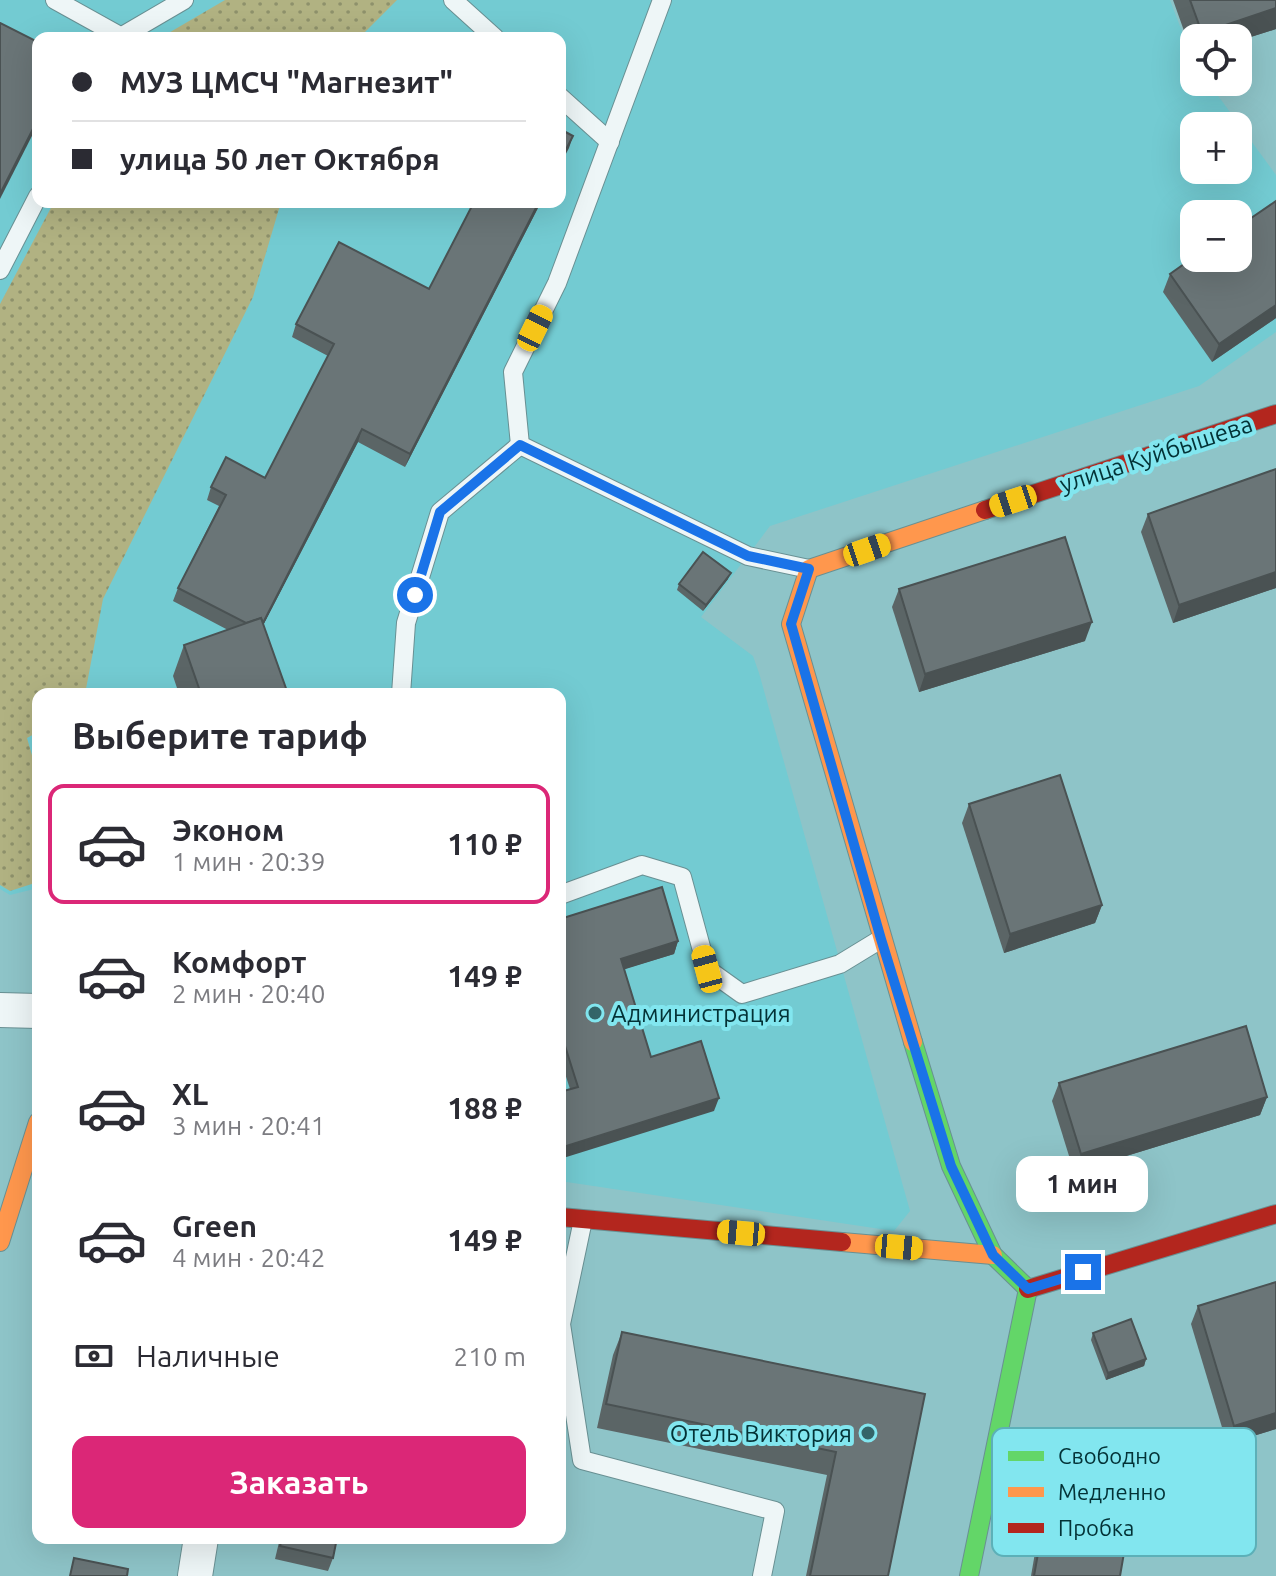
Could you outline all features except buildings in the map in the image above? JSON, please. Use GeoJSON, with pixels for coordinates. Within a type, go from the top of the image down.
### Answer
{"type":"FeatureCollection","features":[{"type":"Feature","properties":{"kind":"street","name":"улица Куйбышева"},"geometry":{"type":"LineString","coordinates":[[809,569],[1276,414]]}},
{"type":"Feature","properties":{"kind":"street"},"geometry":{"type":"LineString","coordinates":[[809,569],[791,624],[881,939],[951,1166],[993,1255],[1028,1289]]}},
{"type":"Feature","properties":{"kind":"street"},"geometry":{"type":"LineString","coordinates":[[0,1010],[32,1011]]}},
{"type":"Feature","properties":{"kind":"street"},"geometry":{"type":"LineString","coordinates":[[0,1242],[32,1141]]}},
{"type":"Feature","properties":{"kind":"street"},"geometry":{"type":"LineString","coordinates":[[1028,1289],[1276,1214]]}},
{"type":"Feature","properties":{"kind":"street"},"geometry":{"type":"LineString","coordinates":[[566,1218],[993,1255]]}},
{"type":"Feature","properties":{"kind":"street"},"geometry":{"type":"LineString","coordinates":[[999,1428],[1028,1289]]}},
{"type":"Feature","properties":{"kind":"street"},"geometry":{"type":"LineString","coordinates":[[969,1576],[992,1464]]}},
{"type":"Feature","properties":{"kind":"street"},"geometry":{"type":"LineString","coordinates":[[195,1576],[200,1544]]}},
{"type":"Feature","properties":{"kind":"lane"},"geometry":{"type":"LineString","coordinates":[[55,0],[111,32]]}},
{"type":"Feature","properties":{"kind":"lane"},"geometry":{"type":"LineString","coordinates":[[129,32],[184,0]]}},
{"type":"Feature","properties":{"kind":"lane"},"geometry":{"type":"LineString","coordinates":[[453,0],[488,32]]}},
{"type":"Feature","properties":{"kind":"lane"},"geometry":{"type":"LineString","coordinates":[[520,445],[513,372],[557,283],[662,0]]}},
{"type":"Feature","properties":{"kind":"lane"},"geometry":{"type":"LineString","coordinates":[[566,102],[610,142]]}},
{"type":"Feature","properties":{"kind":"lane"},"geometry":{"type":"LineString","coordinates":[[0,270],[32,208]]}},
{"type":"Feature","properties":{"kind":"lane"},"geometry":{"type":"LineString","coordinates":[[520,445],[748,556],[809,569]]}},
{"type":"Feature","properties":{"kind":"lane"},"geometry":{"type":"LineString","coordinates":[[401,688],[406,623],[440,512],[520,445]]}},
{"type":"Feature","properties":{"kind":"lane"},"geometry":{"type":"LineString","coordinates":[[566,893],[642,865],[682,877],[707,969],[742,994],[840,964],[881,939]]}},
{"type":"Feature","properties":{"kind":"lane"},"geometry":{"type":"LineString","coordinates":[[566,1300],[583,1220]]}},
{"type":"Feature","properties":{"kind":"lane"},"geometry":{"type":"LineString","coordinates":[[566,1356],[582,1460],[775,1511],[762,1576]]}},
{"type":"Feature","properties":{"kind":"shaded area"},"geometry":{"type":"Polygon","coordinates":[[[0,0],[1170,0],[1180,26],[1180,96],[1218,96],[1230,112],[1180,112],[1180,184],[1252,184],[1252,142],[1276,175],[1276,332],[1199,386],[770,526],[701,617],[753,656],[759,673],[910,1211],[894,1231],[566,1182],[566,688],[32,688],[32,890],[10,895],[0,889],[0,0]]]}},
{"type":"Feature","properties":{"kind":"green space"},"geometry":{"type":"Polygon","coordinates":[[[225,0],[397,0],[365,32],[170,32],[225,0]]]}},
{"type":"Feature","properties":{"kind":"green space"},"geometry":{"type":"Polygon","coordinates":[[[51,208],[279,208],[253,297],[103,599],[86,688],[32,688],[32,735],[27,738],[32,755],[32,884],[10,891],[0,885],[0,304],[51,208]]]}},
{"type":"Feature","properties":{"kind":"traffic: fast"},"geometry":{"type":"LineString","coordinates":[[913,1042],[951,1166],[993,1255],[1028,1289],[999,1428]]}},
{"type":"Feature","properties":{"kind":"traffic: fast"},"geometry":{"type":"LineString","coordinates":[[969,1576],[992,1464]]}},
{"type":"Feature","properties":{"kind":"traffic: slow"},"geometry":{"type":"LineString","coordinates":[[913,1042],[791,624],[809,569],[985,510]]}},
{"type":"Feature","properties":{"kind":"traffic: slow"},"geometry":{"type":"LineString","coordinates":[[0,1242],[32,1141]]}},
{"type":"Feature","properties":{"kind":"traffic: slow"},"geometry":{"type":"LineString","coordinates":[[842,1242],[993,1255]]}},
{"type":"Feature","properties":{"kind":"traffic: jam"},"geometry":{"type":"LineString","coordinates":[[985,510],[1276,414]]}},
{"type":"Feature","properties":{"kind":"traffic: jam"},"geometry":{"type":"LineString","coordinates":[[1028,1289],[1276,1214]]}},
{"type":"Feature","properties":{"kind":"traffic: jam"},"geometry":{"type":"LineString","coordinates":[[566,1218],[842,1242]]}},
{"type":"Feature","properties":{"kind":"place","name":"Администрация"},"geometry":{"type":"Point","coordinates":[595,1013]}},
{"type":"Feature","properties":{"kind":"place","name":"Отель Виктория"},"geometry":{"type":"Point","coordinates":[868,1433]}},
{"type":"Feature","properties":{"kind":"route"},"geometry":{"type":"LineString","coordinates":[[415,595],[440,512],[520,445],[748,556],[809,569],[791,624],[881,939],[951,1166],[993,1255],[1028,1289],[1083,1272]]}}]}
